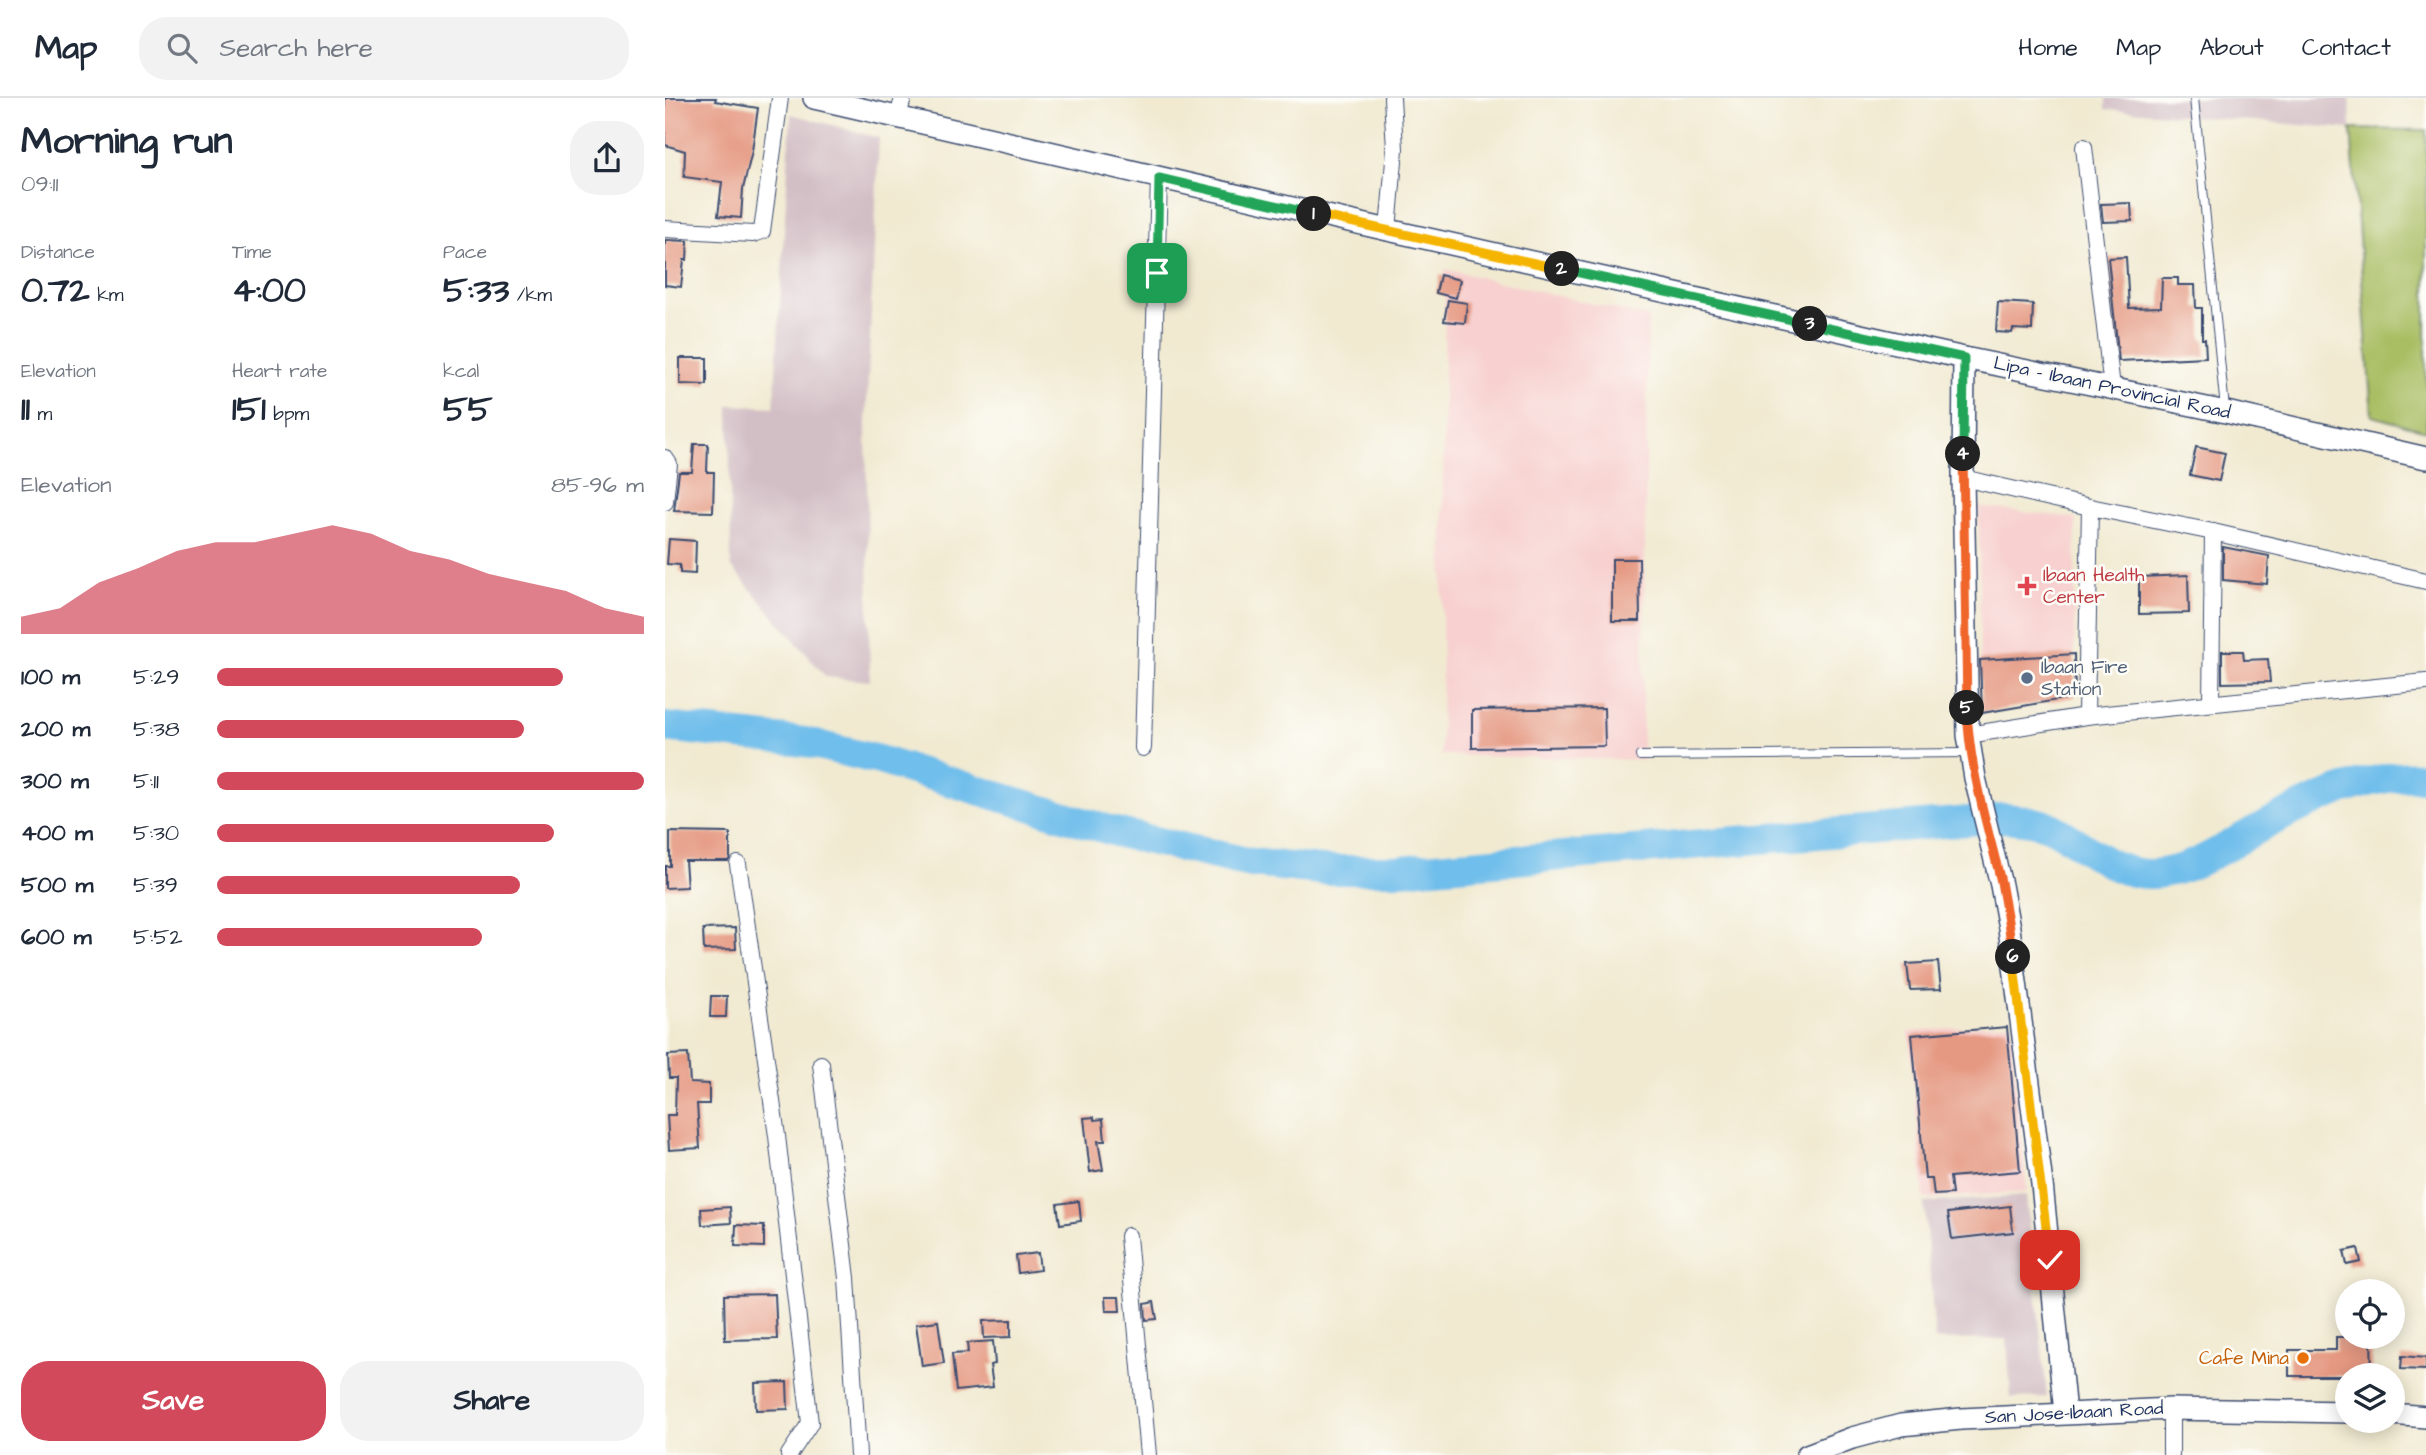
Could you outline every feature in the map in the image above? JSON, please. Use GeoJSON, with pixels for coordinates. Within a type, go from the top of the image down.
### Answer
{"type":"FeatureCollection","features":[{"type":"Feature","properties":{"kind":"main road","name":"Lipa - Ibaan Provincial Road"},"geometry":{"type":"LineString","coordinates":[[819,99],[901,108],[1159,178],[2426,458]]}},
{"type":"Feature","properties":{"kind":"main road"},"geometry":{"type":"LineString","coordinates":[[1964,358],[1962,478],[1969,744],[2009,928],[2042,1184],[2065,1413]]}},
{"type":"Feature","properties":{"kind":"main road","name":"San Jose-Ibaan Road"},"geometry":{"type":"LineString","coordinates":[[1807,1455],[1852,1438],[1901,1425],[1961,1419],[2171,1409],[2335,1412]]}},
{"type":"Feature","properties":{"kind":"main road"},"geometry":{"type":"LineString","coordinates":[[2405,1416],[2426,1417]]}},
{"type":"Feature","properties":{"kind":"street"},"geometry":{"type":"LineString","coordinates":[[665,229],[753,234],[762,231],[780,98]]}},
{"type":"Feature","properties":{"kind":"street"},"geometry":{"type":"LineString","coordinates":[[1388,230],[1395,149],[1392,98]]}},
{"type":"Feature","properties":{"kind":"street"},"geometry":{"type":"LineString","coordinates":[[2084,147],[2112,388]]}},
{"type":"Feature","properties":{"kind":"street"},"geometry":{"type":"LineString","coordinates":[[1143,748],[1159,178]]}},
{"type":"Feature","properties":{"kind":"street"},"geometry":{"type":"LineString","coordinates":[[665,458],[669,464],[665,502]]}},
{"type":"Feature","properties":{"kind":"street"},"geometry":{"type":"LineString","coordinates":[[1962,478],[2090,508],[2213,531],[2426,581]]}},
{"type":"Feature","properties":{"kind":"street"},"geometry":{"type":"LineString","coordinates":[[2085,716],[2090,508]]}},
{"type":"Feature","properties":{"kind":"street"},"geometry":{"type":"LineString","coordinates":[[2211,703],[2213,531]]}},
{"type":"Feature","properties":{"kind":"street"},"geometry":{"type":"LineString","coordinates":[[1969,744],[2085,716],[2426,682]]}},
{"type":"Feature","properties":{"kind":"street"},"geometry":{"type":"LineString","coordinates":[[738,864],[776,1136],[810,1423],[789,1455]]}},
{"type":"Feature","properties":{"kind":"street"},"geometry":{"type":"LineString","coordinates":[[821,1064],[847,1278],[858,1455]]}},
{"type":"Feature","properties":{"kind":"street"},"geometry":{"type":"LineString","coordinates":[[1128,1236],[1148,1455]]}},
{"type":"Feature","properties":{"kind":"street"},"geometry":{"type":"LineString","coordinates":[[2171,1409],[2172,1455]]}},
{"type":"Feature","properties":{"kind":"lane"},"geometry":{"type":"LineString","coordinates":[[2194,98],[2226,412]]}},
{"type":"Feature","properties":{"kind":"lane"},"geometry":{"type":"LineString","coordinates":[[1640,756],[1969,744]]}},
{"type":"Feature","properties":{"kind":"shaded area"},"geometry":{"type":"Polygon","coordinates":[[[2106,98],[2350,98],[2351,129],[2106,109],[2106,98]]]}},
{"type":"Feature","properties":{"kind":"shaded area"},"geometry":{"type":"Polygon","coordinates":[[[791,114],[879,138],[866,423],[870,681],[826,677],[731,566],[729,405],[774,407],[791,114]]]}},
{"type":"Feature","properties":{"kind":"shaded area"},"geometry":{"type":"Polygon","coordinates":[[[1445,269],[1648,317],[1642,760],[1441,755],[1445,269]]]}},
{"type":"Feature","properties":{"kind":"shaded area","name":"Ibaan Health Center"},"geometry":{"type":"Polygon","coordinates":[[[1979,507],[2076,518],[2074,654],[1980,660],[1979,507]]]}},
{"type":"Feature","properties":{"kind":"shaded area"},"geometry":{"type":"Polygon","coordinates":[[[2011,1023],[2027,1192],[1924,1199],[1909,1032],[2011,1023]]]}},
{"type":"Feature","properties":{"kind":"shaded area"},"geometry":{"type":"Polygon","coordinates":[[[2026,1196],[2047,1397],[2011,1398],[2007,1339],[1935,1340],[1924,1203],[2026,1196]]]}},
{"type":"Feature","properties":{"kind":"green space"},"geometry":{"type":"Polygon","coordinates":[[[2351,129],[2426,130],[2426,431],[2372,416],[2351,129]]]}},
{"type":"Feature","properties":{"kind":"building"},"geometry":{"type":"Polygon","coordinates":[[[665,98],[716,98],[715,101],[758,108],[743,189],[741,218],[718,216],[722,182],[684,177],[685,151],[665,145],[665,98]]]}},
{"type":"Feature","properties":{"kind":"building"},"geometry":{"type":"Polygon","coordinates":[[[2131,203],[2132,221],[2103,222],[2101,204],[2131,203]]]}},
{"type":"Feature","properties":{"kind":"building"},"geometry":{"type":"Polygon","coordinates":[[[665,240],[688,241],[681,287],[665,285],[665,240]]]}},
{"type":"Feature","properties":{"kind":"building"},"geometry":{"type":"Polygon","coordinates":[[[2126,257],[2129,308],[2161,307],[2162,278],[2178,278],[2178,285],[2195,285],[2196,308],[2202,308],[2202,339],[2205,339],[2206,357],[2119,361],[2108,258],[2126,257]]]}},
{"type":"Feature","properties":{"kind":"building"},"geometry":{"type":"Polygon","coordinates":[[[1440,275],[1460,280],[1456,298],[1436,293],[1440,275]]]}},
{"type":"Feature","properties":{"kind":"building"},"geometry":{"type":"Polygon","coordinates":[[[1448,300],[1467,303],[1465,323],[1444,321],[1448,300]]]}},
{"type":"Feature","properties":{"kind":"building"},"geometry":{"type":"Polygon","coordinates":[[[1998,302],[2033,304],[2032,330],[1996,332],[1998,302]]]}},
{"type":"Feature","properties":{"kind":"building"},"geometry":{"type":"Polygon","coordinates":[[[680,358],[707,358],[707,385],[680,384],[680,358]]]}},
{"type":"Feature","properties":{"kind":"building"},"geometry":{"type":"Polygon","coordinates":[[[694,444],[708,444],[707,472],[714,472],[713,512],[674,511],[679,472],[692,472],[694,444]]]}},
{"type":"Feature","properties":{"kind":"building"},"geometry":{"type":"Polygon","coordinates":[[[2196,447],[2225,453],[2219,481],[2190,475],[2196,447]]]}},
{"type":"Feature","properties":{"kind":"building"},"geometry":{"type":"Polygon","coordinates":[[[669,539],[696,541],[695,574],[680,573],[680,565],[667,564],[669,539]]]}},
{"type":"Feature","properties":{"kind":"building"},"geometry":{"type":"Polygon","coordinates":[[[2223,547],[2269,556],[2267,584],[2223,580],[2223,547]]]}},
{"type":"Feature","properties":{"kind":"building"},"geometry":{"type":"Polygon","coordinates":[[[1612,559],[1639,559],[1640,621],[1612,621],[1612,559]]]}},
{"type":"Feature","properties":{"kind":"building"},"geometry":{"type":"Polygon","coordinates":[[[2188,575],[2189,613],[2139,614],[2139,577],[2188,575]]]}},
{"type":"Feature","properties":{"kind":"building"},"geometry":{"type":"Polygon","coordinates":[[[2222,651],[2243,651],[2244,660],[2268,659],[2270,682],[2222,683],[2222,651]]]}},
{"type":"Feature","properties":{"kind":"building","name":"Ibaan Fire Station"},"geometry":{"type":"Polygon","coordinates":[[[2074,654],[2075,697],[1982,713],[1980,660],[2074,654]]]}},
{"type":"Feature","properties":{"kind":"building"},"geometry":{"type":"Polygon","coordinates":[[[1604,708],[1605,746],[1472,748],[1472,710],[1604,708]]]}},
{"type":"Feature","properties":{"kind":"building"},"geometry":{"type":"Polygon","coordinates":[[[670,832],[730,833],[730,858],[728,861],[685,861],[687,887],[665,888],[665,866],[670,866],[670,832]]]}},
{"type":"Feature","properties":{"kind":"building"},"geometry":{"type":"Polygon","coordinates":[[[735,928],[736,949],[704,950],[703,929],[735,928]]]}},
{"type":"Feature","properties":{"kind":"building"},"geometry":{"type":"Polygon","coordinates":[[[1938,962],[1941,989],[1910,990],[1907,964],[1938,962]]]}},
{"type":"Feature","properties":{"kind":"building"},"geometry":{"type":"Polygon","coordinates":[[[711,996],[727,996],[726,1017],[710,1017],[711,996]]]}},
{"type":"Feature","properties":{"kind":"building"},"geometry":{"type":"Polygon","coordinates":[[[2007,1027],[2020,1171],[1950,1177],[1952,1194],[1934,1195],[1932,1179],[1925,1179],[1912,1035],[2007,1027]]]}},
{"type":"Feature","properties":{"kind":"building"},"geometry":{"type":"Polygon","coordinates":[[[688,1054],[690,1083],[709,1084],[709,1104],[697,1104],[700,1148],[669,1150],[667,1115],[675,1115],[676,1078],[669,1078],[668,1055],[688,1054]]]}},
{"type":"Feature","properties":{"kind":"building"},"geometry":{"type":"Polygon","coordinates":[[[1094,1117],[1094,1120],[1103,1119],[1105,1141],[1098,1141],[1103,1170],[1090,1172],[1084,1118],[1094,1117]]]}},
{"type":"Feature","properties":{"kind":"building"},"geometry":{"type":"Polygon","coordinates":[[[1079,1201],[1081,1221],[1060,1224],[1057,1204],[1079,1201]]]}},
{"type":"Feature","properties":{"kind":"building"},"geometry":{"type":"Polygon","coordinates":[[[2010,1206],[2013,1232],[1952,1239],[1948,1213],[2010,1206]]]}},
{"type":"Feature","properties":{"kind":"building"},"geometry":{"type":"Polygon","coordinates":[[[730,1207],[731,1223],[702,1225],[701,1209],[730,1207]]]}},
{"type":"Feature","properties":{"kind":"building"},"geometry":{"type":"Polygon","coordinates":[[[736,1225],[764,1226],[764,1247],[735,1246],[736,1225]]]}},
{"type":"Feature","properties":{"kind":"building"},"geometry":{"type":"Polygon","coordinates":[[[2358,1248],[2361,1262],[2347,1265],[2344,1251],[2358,1248]]]}},
{"type":"Feature","properties":{"kind":"building"},"geometry":{"type":"Polygon","coordinates":[[[1038,1253],[1040,1270],[1018,1273],[1016,1256],[1038,1253]]]}},
{"type":"Feature","properties":{"kind":"building"},"geometry":{"type":"Polygon","coordinates":[[[775,1294],[777,1339],[725,1340],[724,1295],[775,1294]]]}},
{"type":"Feature","properties":{"kind":"building"},"geometry":{"type":"Polygon","coordinates":[[[1105,1297],[1119,1297],[1120,1311],[1106,1311],[1105,1297]]]}},
{"type":"Feature","properties":{"kind":"building"},"geometry":{"type":"Polygon","coordinates":[[[1154,1302],[1157,1319],[1146,1320],[1145,1304],[1154,1302]]]}},
{"type":"Feature","properties":{"kind":"building"},"geometry":{"type":"Polygon","coordinates":[[[1011,1320],[1011,1337],[984,1338],[983,1321],[1011,1320]]]}},
{"type":"Feature","properties":{"kind":"building"},"geometry":{"type":"Polygon","coordinates":[[[938,1321],[944,1363],[922,1366],[916,1324],[938,1321]]]}},
{"type":"Feature","properties":{"kind":"building"},"geometry":{"type":"Polygon","coordinates":[[[993,1341],[995,1364],[990,1365],[993,1387],[956,1391],[952,1354],[968,1353],[967,1343],[993,1341]]]}},
{"type":"Feature","properties":{"kind":"building"},"geometry":{"type":"Polygon","coordinates":[[[2371,1349],[2372,1363],[2335,1363],[2335,1376],[2289,1376],[2289,1350],[2371,1349]]]}},
{"type":"Feature","properties":{"kind":"building"},"geometry":{"type":"Polygon","coordinates":[[[2402,1356],[2426,1358],[2426,1370],[2405,1369],[2405,1363],[2401,1363],[2402,1356]]]}},
{"type":"Feature","properties":{"kind":"building"},"geometry":{"type":"Polygon","coordinates":[[[787,1382],[788,1409],[756,1410],[755,1383],[787,1382]]]}},
{"type":"Feature","properties":{"kind":"waterway"},"geometry":{"type":"LineString","coordinates":[[665,727],[805,742],[879,760],[1119,833],[1251,863],[1321,870],[1400,870],[2004,818],[2046,825],[2111,864],[2137,873],[2152,874],[2193,864],[2287,813],[2339,791],[2375,780],[2426,777]]}},
{"type":"Feature","properties":{"kind":"place","name":"Ibaan Health Center"},"geometry":{"type":"Point","coordinates":[2027,586]}},
{"type":"Feature","properties":{"kind":"place","name":"Ibaan Fire Station"},"geometry":{"type":"Point","coordinates":[2027,678]}},
{"type":"Feature","properties":{"kind":"place","name":"Cafe Mina"},"geometry":{"type":"Point","coordinates":[2303,1358]}},
{"type":"Feature","properties":{"kind":"route"},"geometry":{"type":"LineString","coordinates":[[1157,273],[1159,178],[1964,358],[1962,478],[1968,735],[2009,928],[2050,1260]]}}]}
